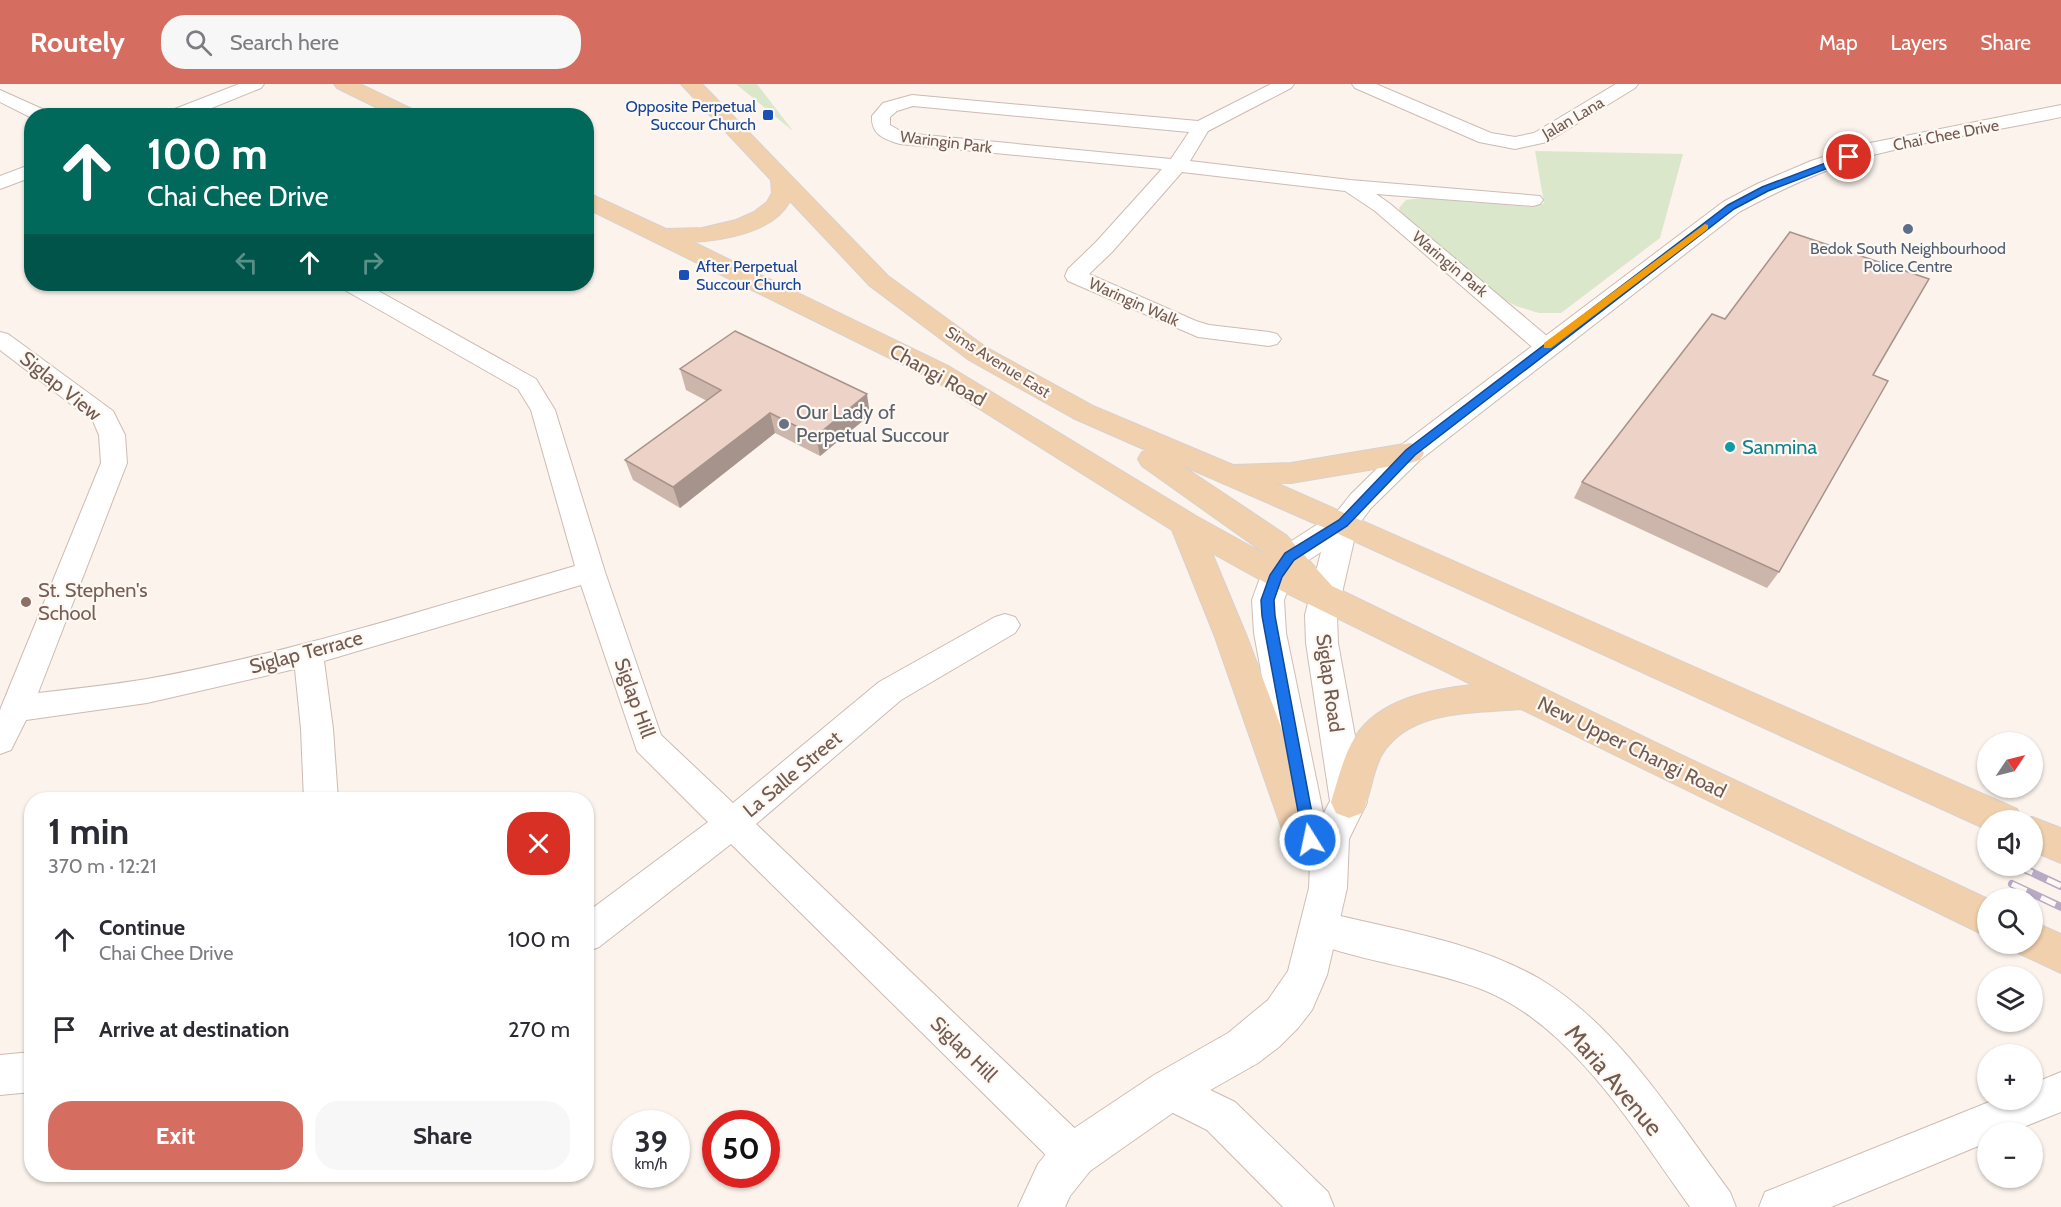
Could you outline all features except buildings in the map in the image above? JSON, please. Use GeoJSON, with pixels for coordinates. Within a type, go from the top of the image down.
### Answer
{"type":"FeatureCollection","features":[{"type":"Feature","properties":{"kind":"main road"},"geometry":{"type":"LineString","coordinates":[[344,84],[394,108]]}},
{"type":"Feature","properties":{"kind":"main road","name":"Sims Avenue East"},"geometry":{"type":"LineString","coordinates":[[691,84],[879,281],[978,354],[1083,412],[1343,523]]}},
{"type":"Feature","properties":{"kind":"main road"},"geometry":{"type":"LineString","coordinates":[[660,234],[687,237],[708,235],[753,222],[777,203],[783,189],[781,176]]}},
{"type":"Feature","properties":{"kind":"main road","name":"Changi Road"},"geometry":{"type":"LineString","coordinates":[[594,203],[941,373],[1185,524],[1283,566]]}},
{"type":"Feature","properties":{"kind":"main road"},"geometry":{"type":"LineString","coordinates":[[1083,412],[1240,518],[1283,566]]}},
{"type":"Feature","properties":{"kind":"main road"},"geometry":{"type":"LineString","coordinates":[[1216,470],[1256,475],[1292,473],[1410,453]]}},
{"type":"Feature","properties":{"kind":"main road"},"geometry":{"type":"LineString","coordinates":[[1343,523],[1982,810]]}},
{"type":"Feature","properties":{"kind":"main road"},"geometry":{"type":"LineString","coordinates":[[1185,524],[1231,637],[1302,832],[1310,840]]}},
{"type":"Feature","properties":{"kind":"main road","name":"New Upper Changi Road"},"geometry":{"type":"LineString","coordinates":[[1283,566],[1324,596],[1666,765],[1977,914]]}},
{"type":"Feature","properties":{"kind":"main road"},"geometry":{"type":"LineString","coordinates":[[1349,802],[1368,746],[1389,722],[1431,705],[1528,695]]}},
{"type":"Feature","properties":{"kind":"main road"},"geometry":{"type":"LineString","coordinates":[[2043,838],[2061,846]]}},
{"type":"Feature","properties":{"kind":"main road"},"geometry":{"type":"LineString","coordinates":[[2043,945],[2061,954]]}},
{"type":"Feature","properties":{"kind":"street"},"geometry":{"type":"LineString","coordinates":[[0,87],[6,84]]}},
{"type":"Feature","properties":{"kind":"street"},"geometry":{"type":"LineString","coordinates":[[194,108],[255,84]]}},
{"type":"Feature","properties":{"kind":"street"},"geometry":{"type":"LineString","coordinates":[[908,95],[940,84]]}},
{"type":"Feature","properties":{"kind":"street"},"geometry":{"type":"LineString","coordinates":[[1177,165],[1202,126],[1285,84]]}},
{"type":"Feature","properties":{"kind":"street","name":"Jalan Lana"},"geometry":{"type":"LineString","coordinates":[[1360,84],[1478,135],[1509,143],[1536,140],[1629,84]]}},
{"type":"Feature","properties":{"kind":"street"},"geometry":{"type":"LineString","coordinates":[[0,95],[26,108]]}},
{"type":"Feature","properties":{"kind":"street","name":"Waringin Park"},"geometry":{"type":"LineString","coordinates":[[1202,126],[908,95],[881,116],[881,128],[900,138],[1177,165],[1350,186],[1533,200]]}},
{"type":"Feature","properties":{"kind":"street","name":"Chai Chee Drive"},"geometry":{"type":"LineString","coordinates":[[1343,523],[1410,453],[1731,207],[1765,189],[1819,166],[1868,150],[2061,111]]}},
{"type":"Feature","properties":{"kind":"street","name":"Waringin Walk"},"geometry":{"type":"LineString","coordinates":[[1177,165],[1104,247],[1077,272],[1076,276],[1206,332],[1269,339]]}},
{"type":"Feature","properties":{"kind":"street"},"geometry":{"type":"LineString","coordinates":[[0,183],[24,173]]}},
{"type":"Feature","properties":{"kind":"street","name":"Waringin Park"},"geometry":{"type":"LineString","coordinates":[[1350,186],[1382,207],[1546,347]]}},
{"type":"Feature","properties":{"kind":"street","name":"Siglap Hill"},"geometry":{"type":"LineString","coordinates":[[363,291],[527,384],[543,410],[591,572],[648,742],[1063,1144]]}},
{"type":"Feature","properties":{"kind":"street","name":"Siglap View"},"geometry":{"type":"LineString","coordinates":[[0,339],[104,417],[112,435],[114,463],[16,709],[0,741]]}},
{"type":"Feature","properties":{"kind":"street"},"geometry":{"type":"LineString","coordinates":[[1328,888],[1310,840],[1270,633],[1268,600],[1283,566],[1343,523]]}},
{"type":"Feature","properties":{"kind":"street","name":"Siglap Road"},"geometry":{"type":"LineString","coordinates":[[1343,523],[1321,615],[1322,643],[1349,802]]}},
{"type":"Feature","properties":{"kind":"street","name":"Siglap Terrace"},"geometry":{"type":"LineString","coordinates":[[16,709],[146,691],[308,653],[591,572]]}},
{"type":"Feature","properties":{"kind":"street","name":"La Salle Street"},"geometry":{"type":"LineString","coordinates":[[594,929],[733,823],[890,690],[1005,625]]}},
{"type":"Feature","properties":{"kind":"street"},"geometry":{"type":"LineString","coordinates":[[308,653],[317,729],[321,792]]}},
{"type":"Feature","properties":{"kind":"street"},"geometry":{"type":"LineString","coordinates":[[1041,1207],[1054,1180],[1063,1144],[1169,1090],[1243,1048],[1283,1014],[1297,996],[1307,975],[1328,888],[1330,838],[1349,802]]}},
{"type":"Feature","properties":{"kind":"street","name":"Maria Avenue"},"geometry":{"type":"LineString","coordinates":[[1319,928],[1496,976],[1526,992],[1587,1041],[1620,1080],[1715,1207]]}},
{"type":"Feature","properties":{"kind":"street"},"geometry":{"type":"LineString","coordinates":[[0,1075],[24,1073]]}},
{"type":"Feature","properties":{"kind":"street"},"geometry":{"type":"LineString","coordinates":[[1169,1090],[1221,1116],[1313,1207]]}},
{"type":"Feature","properties":{"kind":"street"},"geometry":{"type":"LineString","coordinates":[[1780,1207],[2061,1092]]}},
{"type":"Feature","properties":{"kind":"green space"},"geometry":{"type":"Polygon","coordinates":[[[736,84],[757,84],[793,131],[736,84]]]}},
{"type":"Feature","properties":{"kind":"green space"},"geometry":{"type":"Polygon","coordinates":[[[1535,151],[1683,154],[1660,238],[1561,313],[1539,313],[1516,306],[1502,298],[1400,212],[1399,208],[1406,200],[1422,198],[1533,207],[1544,203],[1535,151]]]}},
{"type":"Feature","properties":{"kind":"railway"},"geometry":{"type":"LineString","coordinates":[[2040,876],[2061,886]]}},
{"type":"Feature","properties":{"kind":"railway"},"geometry":{"type":"LineString","coordinates":[[2012,884],[2061,907]]}},
{"type":"Feature","properties":{"kind":"slow traffic"},"geometry":{"type":"LineString","coordinates":[[1548,346],[1705,227]]}},
{"type":"Feature","properties":{"kind":"place","name":"Opposite Perpetual Succour Church"},"geometry":{"type":"Point","coordinates":[768,115]}},
{"type":"Feature","properties":{"kind":"place","name":"Bedok South Neighbourhood Police Centre"},"geometry":{"type":"Point","coordinates":[1908,229]}},
{"type":"Feature","properties":{"kind":"place","name":"After Perpetual Succour Church"},"geometry":{"type":"Point","coordinates":[684,275]}},
{"type":"Feature","properties":{"kind":"place","name":"Our Lady of Perpetual Succour"},"geometry":{"type":"Point","coordinates":[784,424]}},
{"type":"Feature","properties":{"kind":"place","name":"Sanmina"},"geometry":{"type":"Point","coordinates":[1730,447]}},
{"type":"Feature","properties":{"kind":"place","name":"St. Stephen's School"},"geometry":{"type":"Point","coordinates":[26,602]}},
{"type":"Feature","properties":{"kind":"route"},"geometry":{"type":"LineString","coordinates":[[1310,840],[1268,616],[1268,600],[1276,575],[1290,557],[1343,523],[1361,501],[1410,453],[1731,207],[1765,189],[1819,166],[1849,157]]}}]}
